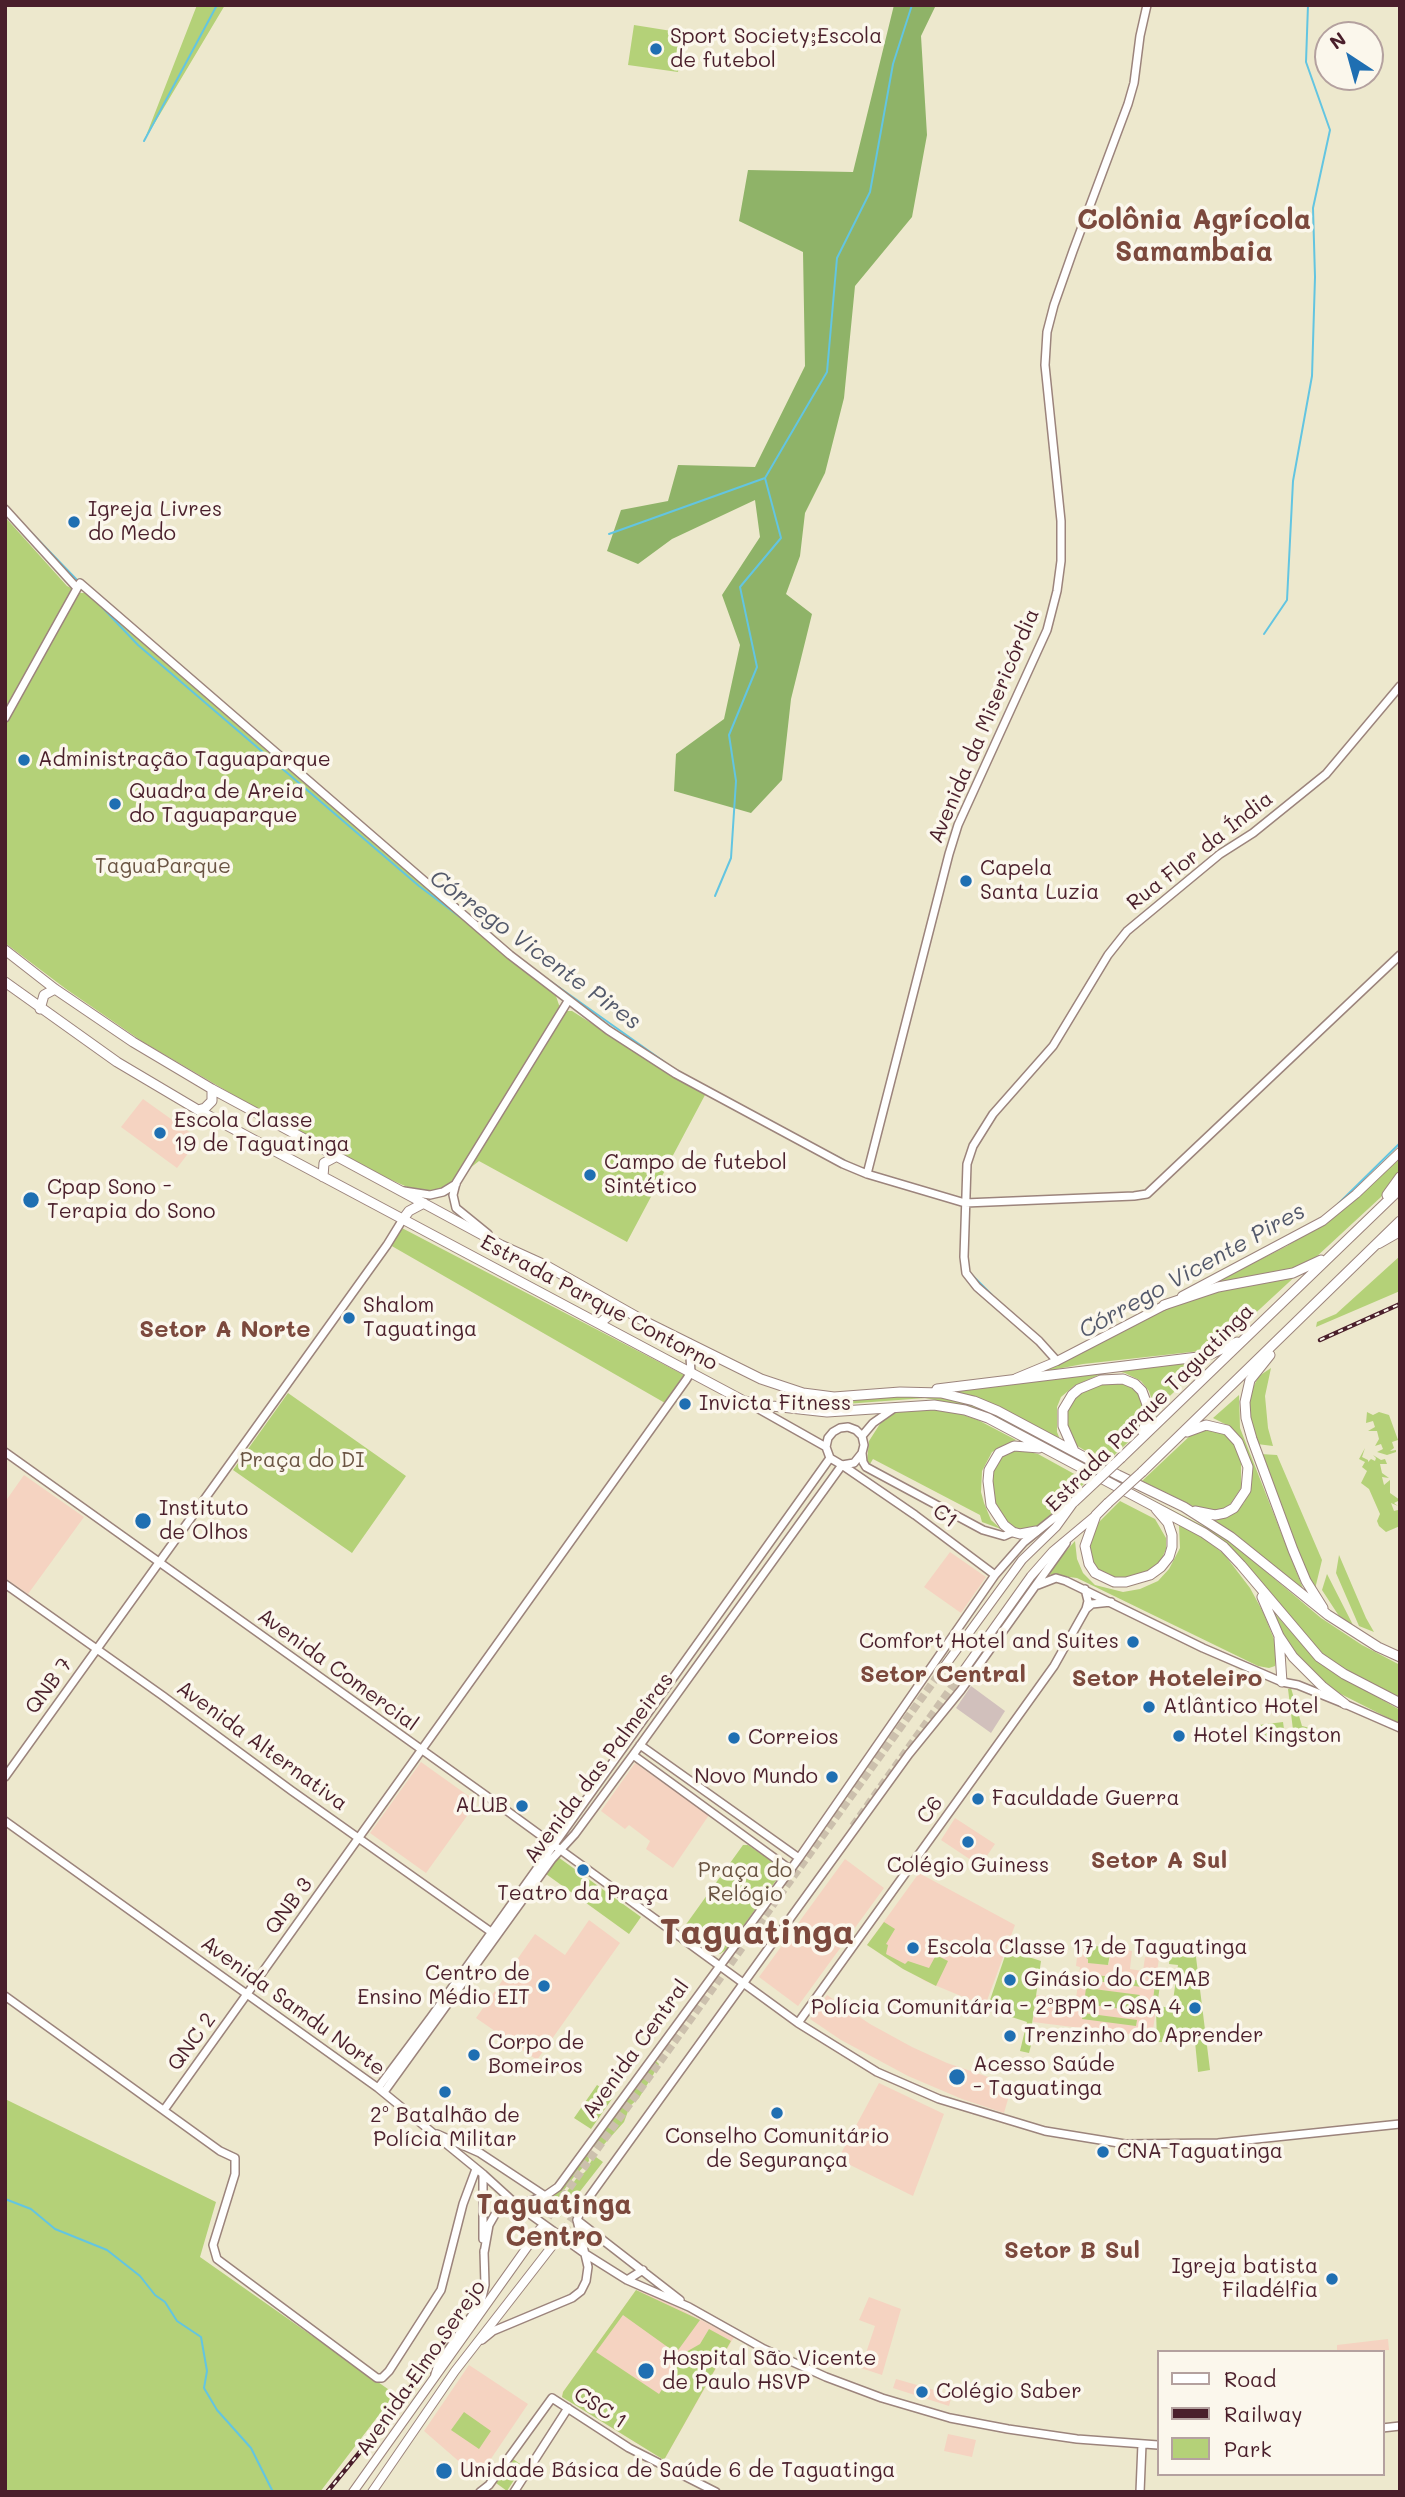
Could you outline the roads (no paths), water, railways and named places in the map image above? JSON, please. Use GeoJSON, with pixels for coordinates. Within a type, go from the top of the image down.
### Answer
{"type":"FeatureCollection","features":[{"type":"Feature","properties":{"kind":"highway","name":"Estrada Parque Contorno"},"geometry":{"type":"LineString","coordinates":[[5,950],[55,989],[133,1042],[212,1089],[689,1343],[761,1379],[803,1393],[834,1397],[900,1392],[941,1393],[974,1401],[998,1411],[1184,1507],[1231,1537],[1328,1615],[1378,1647],[1400,1657]]}},
{"type":"Feature","properties":{"kind":"highway","name":"Estrada Parque Contorno"},"geometry":{"type":"LineString","coordinates":[[5,982],[117,1062],[198,1110],[744,1401],[827,1412],[934,1405],[965,1409],[988,1418],[1188,1523],[1224,1547],[1319,1657],[1400,1703]]}},
{"type":"Feature","properties":{"kind":"highway"},"geometry":{"type":"LineString","coordinates":[[40,1009],[44,995],[55,989]]}},
{"type":"Feature","properties":{"kind":"highway"},"geometry":{"type":"LineString","coordinates":[[198,1110],[205,1108],[212,1101],[212,1089]]}},
{"type":"Feature","properties":{"kind":"highway"},"geometry":{"type":"LineString","coordinates":[[323,1177],[324,1163],[337,1156]]}},
{"type":"Feature","properties":{"kind":"highway"},"geometry":{"type":"LineString","coordinates":[[1371,1217],[1400,1177]]}},
{"type":"Feature","properties":{"kind":"highway","name":"Estrada Parque Taguatinga"},"geometry":{"type":"LineString","coordinates":[[1074,1502],[1400,1189]]}},
{"type":"Feature","properties":{"kind":"highway"},"geometry":{"type":"LineString","coordinates":[[403,1219],[409,1211],[424,1203]]}},
{"type":"Feature","properties":{"kind":"highway","name":"Estrada Parque Taguatinga"},"geometry":{"type":"LineString","coordinates":[[1096,1515],[1400,1221]]}},
{"type":"Feature","properties":{"kind":"highway"},"geometry":{"type":"LineString","coordinates":[[1164,1306],[1218,1287],[1293,1273],[1335,1251]]}},
{"type":"Feature","properties":{"kind":"highway"},"geometry":{"type":"LineString","coordinates":[[600,1323],[613,1312],[614,1304]]}},
{"type":"Feature","properties":{"kind":"highway"},"geometry":{"type":"LineString","coordinates":[[1295,1324],[1250,1380],[1245,1402],[1246,1418],[1293,1550],[1306,1581],[1328,1615]]}},
{"type":"Feature","properties":{"kind":"highway"},"geometry":{"type":"LineString","coordinates":[[900,1392],[1198,1357],[1211,1354],[1244,1338]]}},
{"type":"Feature","properties":{"kind":"highway"},"geometry":{"type":"LineString","coordinates":[[1074,1451],[1063,1426],[1063,1410],[1067,1402],[1089,1383],[1112,1378],[1135,1384],[1147,1400],[1148,1420],[1137,1441]]}},
{"type":"Feature","properties":{"kind":"highway"},"geometry":{"type":"LineString","coordinates":[[1182,1433],[1206,1426],[1227,1430],[1238,1442],[1248,1467],[1246,1490],[1234,1508],[1215,1515],[1184,1507]]}},
{"type":"Feature","properties":{"kind":"highway"},"geometry":{"type":"LineString","coordinates":[[1036,1531],[1020,1534],[1013,1532],[997,1517],[991,1505],[989,1470],[993,1460],[1006,1448],[1014,1446],[1045,1449]]}},
{"type":"Feature","properties":{"kind":"highway"},"geometry":{"type":"LineString","coordinates":[[1096,1515],[1085,1546],[1089,1564],[1095,1573],[1104,1579],[1126,1582],[1150,1575],[1169,1557],[1172,1535],[1168,1523],[1153,1505]]}},
{"type":"Feature","properties":{"kind":"highway"},"geometry":{"type":"LineString","coordinates":[[1259,1589],[1279,1636],[1306,1671],[1345,1704]]}},
{"type":"Feature","properties":{"kind":"highway"},"geometry":{"type":"LineString","coordinates":[[1279,1636],[1282,1682]]}},
{"type":"Feature","properties":{"kind":"main road"},"geometry":{"type":"LineString","coordinates":[[1013,1379],[1057,1361],[1315,1226],[1356,1194],[1400,1152]]}},
{"type":"Feature","properties":{"kind":"main road"},"geometry":{"type":"LineString","coordinates":[[1371,1249],[1400,1232]]}},
{"type":"Feature","properties":{"kind":"main road","name":"Estrada Parque Taguatinga"},"geometry":{"type":"LineString","coordinates":[[944,1667],[1022,1560],[1056,1527],[1074,1502]]}},
{"type":"Feature","properties":{"kind":"main road","name":"Estrada Parque Taguatinga"},"geometry":{"type":"LineString","coordinates":[[959,1677],[1031,1576],[1054,1551],[1096,1515]]}},
{"type":"Feature","properties":{"kind":"main road","name":"Avenida Elmo Serejo"},"geometry":{"type":"LineString","coordinates":[[354,2492],[540,2229]]}},
{"type":"Feature","properties":{"kind":"main road","name":"Avenida Elmo Serejo"},"geometry":{"type":"LineString","coordinates":[[373,2491],[475,2345],[556,2241]]}},
{"type":"Feature","properties":{"kind":"street","name":"Avenida da Misericórdia"},"geometry":{"type":"LineString","coordinates":[[868,1170],[958,825],[1046,631],[1058,591],[1061,521],[1045,365],[1047,332],[1073,251],[1128,103],[1147,5]]}},
{"type":"Feature","properties":{"kind":"street"},"geometry":{"type":"LineString","coordinates":[[5,509],[79,585],[409,870],[568,1001],[673,1072],[814,1149],[868,1170],[878,1177],[965,1203],[1147,1194],[1400,955]]}},
{"type":"Feature","properties":{"kind":"street"},"geometry":{"type":"LineString","coordinates":[[5,718],[79,585]]}},
{"type":"Feature","properties":{"kind":"street","name":"Rua Flor da Índia"},"geometry":{"type":"LineString","coordinates":[[1057,1361],[1039,1341],[977,1287],[966,1273],[964,1257],[967,1164],[974,1146],[993,1114],[1053,1046],[1108,955],[1127,931],[1211,862],[1253,833],[1326,774],[1400,686]]}},
{"type":"Feature","properties":{"kind":"street"},"geometry":{"type":"LineString","coordinates":[[499,1244],[456,1208],[453,1195],[456,1183],[568,1001]]}},
{"type":"Feature","properties":{"kind":"street"},"geometry":{"type":"LineString","coordinates":[[401,1191],[430,1195],[443,1192],[456,1183]]}},
{"type":"Feature","properties":{"kind":"street","name":"QNB 7"},"geometry":{"type":"LineString","coordinates":[[5,1777],[201,1506],[403,1219]]}},
{"type":"Feature","properties":{"kind":"street"},"geometry":{"type":"LineString","coordinates":[[689,1343],[691,1373]]}},
{"type":"Feature","properties":{"kind":"street","name":"QNB 3"},"geometry":{"type":"LineString","coordinates":[[247,1995],[691,1373]]}},
{"type":"Feature","properties":{"kind":"street"},"geometry":{"type":"LineString","coordinates":[[744,1401],[826,1447]]}},
{"type":"Feature","properties":{"kind":"street"},"geometry":{"type":"LineString","coordinates":[[862,1436],[873,1423],[894,1409]]}},
{"type":"Feature","properties":{"kind":"street"},"geometry":{"type":"LineString","coordinates":[[862,1453],[854,1463],[842,1465],[830,1458],[826,1447],[828,1438],[840,1427],[856,1430],[862,1436],[863,1462],[866,1467],[983,1530],[1004,1536],[1013,1532]]}},
{"type":"Feature","properties":{"kind":"street","name":"Avenida Comercial"},"geometry":{"type":"LineString","coordinates":[[5,1452],[488,1797],[720,1967]]}},
{"type":"Feature","properties":{"kind":"street","name":"Avenida das Palmeiras"},"geometry":{"type":"LineString","coordinates":[[381,2090],[830,1458]]}},
{"type":"Feature","properties":{"kind":"street","name":"Avenida das Palmeiras"},"geometry":{"type":"LineString","coordinates":[[494,1934],[634,1755],[842,1465]]}},
{"type":"Feature","properties":{"kind":"street","name":"C1"},"geometry":{"type":"LineString","coordinates":[[842,1465],[995,1575]]}},
{"type":"Feature","properties":{"kind":"street"},"geometry":{"type":"LineString","coordinates":[[873,1486],[881,1475]]}},
{"type":"Feature","properties":{"kind":"street"},"geometry":{"type":"LineString","coordinates":[[811,1486],[815,1484],[819,1487],[819,1496]]}},
{"type":"Feature","properties":{"kind":"street","name":"Avenida Central"},"geometry":{"type":"LineString","coordinates":[[484,2253],[492,2217],[505,2207],[517,2206],[545,2196],[558,2187],[791,1870],[995,1575],[1036,1531],[1074,1502]]}},
{"type":"Feature","properties":{"kind":"street"},"geometry":{"type":"LineString","coordinates":[[475,2345],[493,2331],[572,2298],[581,2291],[588,2267],[576,2220],[582,2207],[909,1754],[961,1690],[1070,1538]]}},
{"type":"Feature","properties":{"kind":"street"},"geometry":{"type":"LineString","coordinates":[[764,1550],[759,1569],[765,1570]]}},
{"type":"Feature","properties":{"kind":"street"},"geometry":{"type":"LineString","coordinates":[[1034,1588],[1056,1578],[1085,1589],[1203,1648],[1400,1728]]}},
{"type":"Feature","properties":{"kind":"street","name":"Avenida Alternativa"},"geometry":{"type":"LineString","coordinates":[[5,1584],[494,1934]]}},
{"type":"Feature","properties":{"kind":"street"},"geometry":{"type":"LineString","coordinates":[[1085,1589],[1088,1601],[1086,1609]]}},
{"type":"Feature","properties":{"kind":"street"},"geometry":{"type":"LineString","coordinates":[[1086,1609],[1092,1604],[1112,1602]]}},
{"type":"Feature","properties":{"kind":"street"},"geometry":{"type":"LineString","coordinates":[[723,1608],[731,1608],[732,1616]]}},
{"type":"Feature","properties":{"kind":"street","name":"C6"},"geometry":{"type":"LineString","coordinates":[[798,2023],[1048,1674],[1086,1609]]}},
{"type":"Feature","properties":{"kind":"street"},"geometry":{"type":"LineString","coordinates":[[693,1648],[695,1656],[703,1656]]}},
{"type":"Feature","properties":{"kind":"street"},"geometry":{"type":"LineString","coordinates":[[657,1700],[666,1700],[668,1706]]}},
{"type":"Feature","properties":{"kind":"street"},"geometry":{"type":"LineString","coordinates":[[640,1745],[799,1858]]}},
{"type":"Feature","properties":{"kind":"street"},"geometry":{"type":"LineString","coordinates":[[634,1755],[791,1870]]}},
{"type":"Feature","properties":{"kind":"street"},"geometry":{"type":"LineString","coordinates":[[687,1794],[696,1784]]}},
{"type":"Feature","properties":{"kind":"street"},"geometry":{"type":"LineString","coordinates":[[699,1803],[702,1793],[707,1792]]}},
{"type":"Feature","properties":{"kind":"street"},"geometry":{"type":"LineString","coordinates":[[584,1802],[587,1807],[594,1808]]}},
{"type":"Feature","properties":{"kind":"street","name":"Avenida Samdu Norte"},"geometry":{"type":"LineString","coordinates":[[5,1821],[381,2090],[480,2171],[517,2206],[552,2231],[627,2280],[688,2307]]}},
{"type":"Feature","properties":{"kind":"street"},"geometry":{"type":"LineString","coordinates":[[746,1837],[754,1826]]}},
{"type":"Feature","properties":{"kind":"street"},"geometry":{"type":"LineString","coordinates":[[720,1967],[798,2023],[877,2072],[939,2099],[1045,2131],[1125,2144],[1218,2143],[1399,2124]]}},
{"type":"Feature","properties":{"kind":"street","name":"QNC 2"},"geometry":{"type":"LineString","coordinates":[[164,2110],[247,1995]]}},
{"type":"Feature","properties":{"kind":"street"},"geometry":{"type":"LineString","coordinates":[[5,1996],[220,2151],[235,2158],[235,2174],[213,2245],[217,2259],[377,2378],[382,2378],[389,2371],[441,2290],[463,2204],[480,2171]]}},
{"type":"Feature","properties":{"kind":"street"},"geometry":{"type":"LineString","coordinates":[[428,2130],[480,2153],[545,2196]]}},
{"type":"Feature","properties":{"kind":"street"},"geometry":{"type":"LineString","coordinates":[[433,2378],[438,2365],[481,2302],[485,2285],[480,2171]]}},
{"type":"Feature","properties":{"kind":"street"},"geometry":{"type":"LineString","coordinates":[[576,2220],[688,2307],[764,2349],[826,2377],[882,2398],[950,2418],[1057,2437],[1156,2445]]}},
{"type":"Feature","properties":{"kind":"street"},"geometry":{"type":"LineString","coordinates":[[627,2280],[643,2270]]}},
{"type":"Feature","properties":{"kind":"street","name":"CSC 1"},"geometry":{"type":"LineString","coordinates":[[490,2489],[552,2398],[629,2448],[716,2492]]}},
{"type":"Feature","properties":{"kind":"street"},"geometry":{"type":"LineString","coordinates":[[514,2492],[568,2408]]}},
{"type":"Feature","properties":{"kind":"street"},"geometry":{"type":"LineString","coordinates":[[1140,2492],[1142,2444]]}},
{"type":"Feature","properties":{"kind":"street"},"geometry":{"type":"LineString","coordinates":[[480,2492],[490,2489]]}},
{"type":"Feature","properties":{"kind":"waterway"},"geometry":{"type":"LineString","coordinates":[[144,141],[217,5]]}},
{"type":"Feature","properties":{"kind":"waterway"},"geometry":{"type":"LineString","coordinates":[[609,534],[765,478],[827,372],[837,258],[870,192],[893,64],[912,5]]}},
{"type":"Feature","properties":{"kind":"waterway"},"geometry":{"type":"LineString","coordinates":[[1264,634],[1287,600],[1293,481],[1312,376],[1315,277],[1313,208],[1330,130],[1306,62],[1308,5]]}},
{"type":"Feature","properties":{"kind":"waterway"},"geometry":{"type":"LineString","coordinates":[[715,896],[731,858],[736,781],[729,735],[757,667],[740,587],[781,538],[765,478]]}},
{"type":"Feature","properties":{"kind":"waterway","name":"Córrego Vicente Pires"},"geometry":{"type":"LineString","coordinates":[[20,521],[77,580]]}},
{"type":"Feature","properties":{"kind":"waterway","name":"Córrego Vicente Pires"},"geometry":{"type":"LineString","coordinates":[[100,605],[138,645],[419,886],[460,917]]}},
{"type":"Feature","properties":{"kind":"waterway","name":"Córrego Vicente Pires"},"geometry":{"type":"LineString","coordinates":[[550,981],[663,1061]]}},
{"type":"Feature","properties":{"kind":"waterway","name":"Córrego Vicente Pires"},"geometry":{"type":"LineString","coordinates":[[1338,1204],[1400,1143]]}},
{"type":"Feature","properties":{"kind":"waterway","name":"Córrego Vicente Pires"},"geometry":{"type":"LineString","coordinates":[[830,1153],[847,1162]]}},
{"type":"Feature","properties":{"kind":"waterway","name":"Córrego Vicente Pires"},"geometry":{"type":"LineString","coordinates":[[971,1274],[992,1295]]}},
{"type":"Feature","properties":{"kind":"waterway"},"geometry":{"type":"LineString","coordinates":[[5,2199],[31,2209],[55,2229],[107,2250],[140,2276],[155,2295],[165,2302],[177,2321],[201,2337],[207,2371],[204,2388],[217,2410],[251,2448],[273,2492]]}},
{"type":"Feature","properties":{"kind":"tunnel"},"geometry":{"type":"LineString","coordinates":[[541,2227],[944,1667]]}},
{"type":"Feature","properties":{"kind":"tunnel"},"geometry":{"type":"LineString","coordinates":[[853,1826],[959,1677]]}},
{"type":"Feature","properties":{"kind":"tunnel"},"geometry":{"type":"LineString","coordinates":[[556,2241],[581,2206]]}},
{"type":"Feature","properties":{"kind":"railway"},"geometry":{"type":"LineString","coordinates":[[1320,1340],[1400,1304]]}},
{"type":"Feature","properties":{"kind":"railway"},"geometry":{"type":"LineString","coordinates":[[327,2492],[388,2418],[451,2332]]}},
{"type":"Feature","properties":{"kind":"place","name":"Sport Society;Escola de futebol"},"geometry":{"type":"Point","coordinates":[656,49]}},
{"type":"Feature","properties":{"kind":"place","name":"Igreja Livres do Medo"},"geometry":{"type":"Point","coordinates":[74,522]}},
{"type":"Feature","properties":{"kind":"place","name":"Administração Taguaparque"},"geometry":{"type":"Point","coordinates":[24,760]}},
{"type":"Feature","properties":{"kind":"place","name":"Quadra de Areia do Taguaparque"},"geometry":{"type":"Point","coordinates":[115,804]}},
{"type":"Feature","properties":{"kind":"place","name":"Capela Santa Luzia"},"geometry":{"type":"Point","coordinates":[966,881]}},
{"type":"Feature","properties":{"kind":"place","name":"Escola Classe 19 de Taguatinga"},"geometry":{"type":"Point","coordinates":[160,1133]}},
{"type":"Feature","properties":{"kind":"place","name":"Campo de futebol Sintético"},"geometry":{"type":"Point","coordinates":[590,1175]}},
{"type":"Feature","properties":{"kind":"place","name":"Cpap Sono - Terapia do Sono"},"geometry":{"type":"Point","coordinates":[31,1200]}},
{"type":"Feature","properties":{"kind":"place","name":"Shalom Taguatinga"},"geometry":{"type":"Point","coordinates":[349,1318]}},
{"type":"Feature","properties":{"kind":"place","name":"Invicta Fitness"},"geometry":{"type":"Point","coordinates":[685,1404]}},
{"type":"Feature","properties":{"kind":"place","name":"Instituto de Olhos"},"geometry":{"type":"Point","coordinates":[143,1521]}},
{"type":"Feature","properties":{"kind":"place","name":"Comfort Hotel and Suites"},"geometry":{"type":"Point","coordinates":[1133,1642]}},
{"type":"Feature","properties":{"kind":"place","name":"Atlântico Hotel"},"geometry":{"type":"Point","coordinates":[1149,1707]}},
{"type":"Feature","properties":{"kind":"place","name":"Hotel Kingston"},"geometry":{"type":"Point","coordinates":[1179,1736]}},
{"type":"Feature","properties":{"kind":"place","name":"Correios"},"geometry":{"type":"Point","coordinates":[734,1738]}},
{"type":"Feature","properties":{"kind":"place","name":"Novo Mundo"},"geometry":{"type":"Point","coordinates":[832,1777]}},
{"type":"Feature","properties":{"kind":"place","name":"Faculdade Guerra"},"geometry":{"type":"Point","coordinates":[978,1799]}},
{"type":"Feature","properties":{"kind":"place","name":"ALUB"},"geometry":{"type":"Point","coordinates":[522,1806]}},
{"type":"Feature","properties":{"kind":"place","name":"Colégio Guiness"},"geometry":{"type":"Point","coordinates":[968,1842]}},
{"type":"Feature","properties":{"kind":"place","name":"Teatro da Praça"},"geometry":{"type":"Point","coordinates":[583,1870]}},
{"type":"Feature","properties":{"kind":"place","name":"Escola Classe 17 de Taguatinga"},"geometry":{"type":"Point","coordinates":[913,1948]}},
{"type":"Feature","properties":{"kind":"place","name":"Ginásio do CEMAB"},"geometry":{"type":"Point","coordinates":[1010,1980]}},
{"type":"Feature","properties":{"kind":"place","name":"Centro de Ensino Médio EIT"},"geometry":{"type":"Point","coordinates":[544,1986]}},
{"type":"Feature","properties":{"kind":"place","name":"Polícia Comunitária - 2ºBPM - QSA 4"},"geometry":{"type":"Point","coordinates":[1195,2008]}},
{"type":"Feature","properties":{"kind":"place","name":"Trenzinho do Aprender"},"geometry":{"type":"Point","coordinates":[1010,2036]}},
{"type":"Feature","properties":{"kind":"place","name":"Corpo de Bomeiros"},"geometry":{"type":"Point","coordinates":[474,2055]}},
{"type":"Feature","properties":{"kind":"place","name":"Acesso Saúde - Taguatinga"},"geometry":{"type":"Point","coordinates":[957,2077]}},
{"type":"Feature","properties":{"kind":"place","name":"2º Batalhão de Polícia Militar"},"geometry":{"type":"Point","coordinates":[445,2092]}},
{"type":"Feature","properties":{"kind":"place","name":"Conselho Comunitário de Segurança"},"geometry":{"type":"Point","coordinates":[777,2113]}},
{"type":"Feature","properties":{"kind":"place","name":"CNA Taguatinga"},"geometry":{"type":"Point","coordinates":[1103,2152]}},
{"type":"Feature","properties":{"kind":"place","name":"Igreja batista Filadélfia"},"geometry":{"type":"Point","coordinates":[1332,2279]}},
{"type":"Feature","properties":{"kind":"place","name":"Hospital São Vicente de Paulo HSVP"},"geometry":{"type":"Point","coordinates":[646,2371]}},
{"type":"Feature","properties":{"kind":"place","name":"Colégio Saber"},"geometry":{"type":"Point","coordinates":[922,2392]}},
{"type":"Feature","properties":{"kind":"place","name":"Unidade Básica de Saúde 6 de Taguatinga"},"geometry":{"type":"Point","coordinates":[444,2471]}},
{"type":"Feature","properties":{"kind":"district","name":"Colônia Agrícola Samambaia"},"geometry":{"type":"Point","coordinates":[1194,236]}},
{"type":"Feature","properties":{"kind":"district","name":"Setor A Norte"},"geometry":{"type":"Point","coordinates":[225,1330]}},
{"type":"Feature","properties":{"kind":"district","name":"Setor Central"},"geometry":{"type":"Point","coordinates":[943,1675]}},
{"type":"Feature","properties":{"kind":"district","name":"Setor Hoteleiro"},"geometry":{"type":"Point","coordinates":[1167,1679]}},
{"type":"Feature","properties":{"kind":"district","name":"Setor A Sul"},"geometry":{"type":"Point","coordinates":[1159,1861]}},
{"type":"Feature","properties":{"kind":"district","name":"Taguatinga"},"geometry":{"type":"Point","coordinates":[757,1933]}},
{"type":"Feature","properties":{"kind":"district","name":"Taguatinga Centro"},"geometry":{"type":"Point","coordinates":[554,2221]}},
{"type":"Feature","properties":{"kind":"district","name":"Setor B Sul"},"geometry":{"type":"Point","coordinates":[1072,2251]}},
{"type":"Feature","properties":{"kind":"park label","name":"TaguaParque"},"geometry":{"type":"Point","coordinates":[163,867]}},
{"type":"Feature","properties":{"kind":"park label","name":"Praça do DI"},"geometry":{"type":"Point","coordinates":[302,1461]}},
{"type":"Feature","properties":{"kind":"park label","name":"Praça do Relógio"},"geometry":{"type":"Point","coordinates":[745,1883]}}]}
